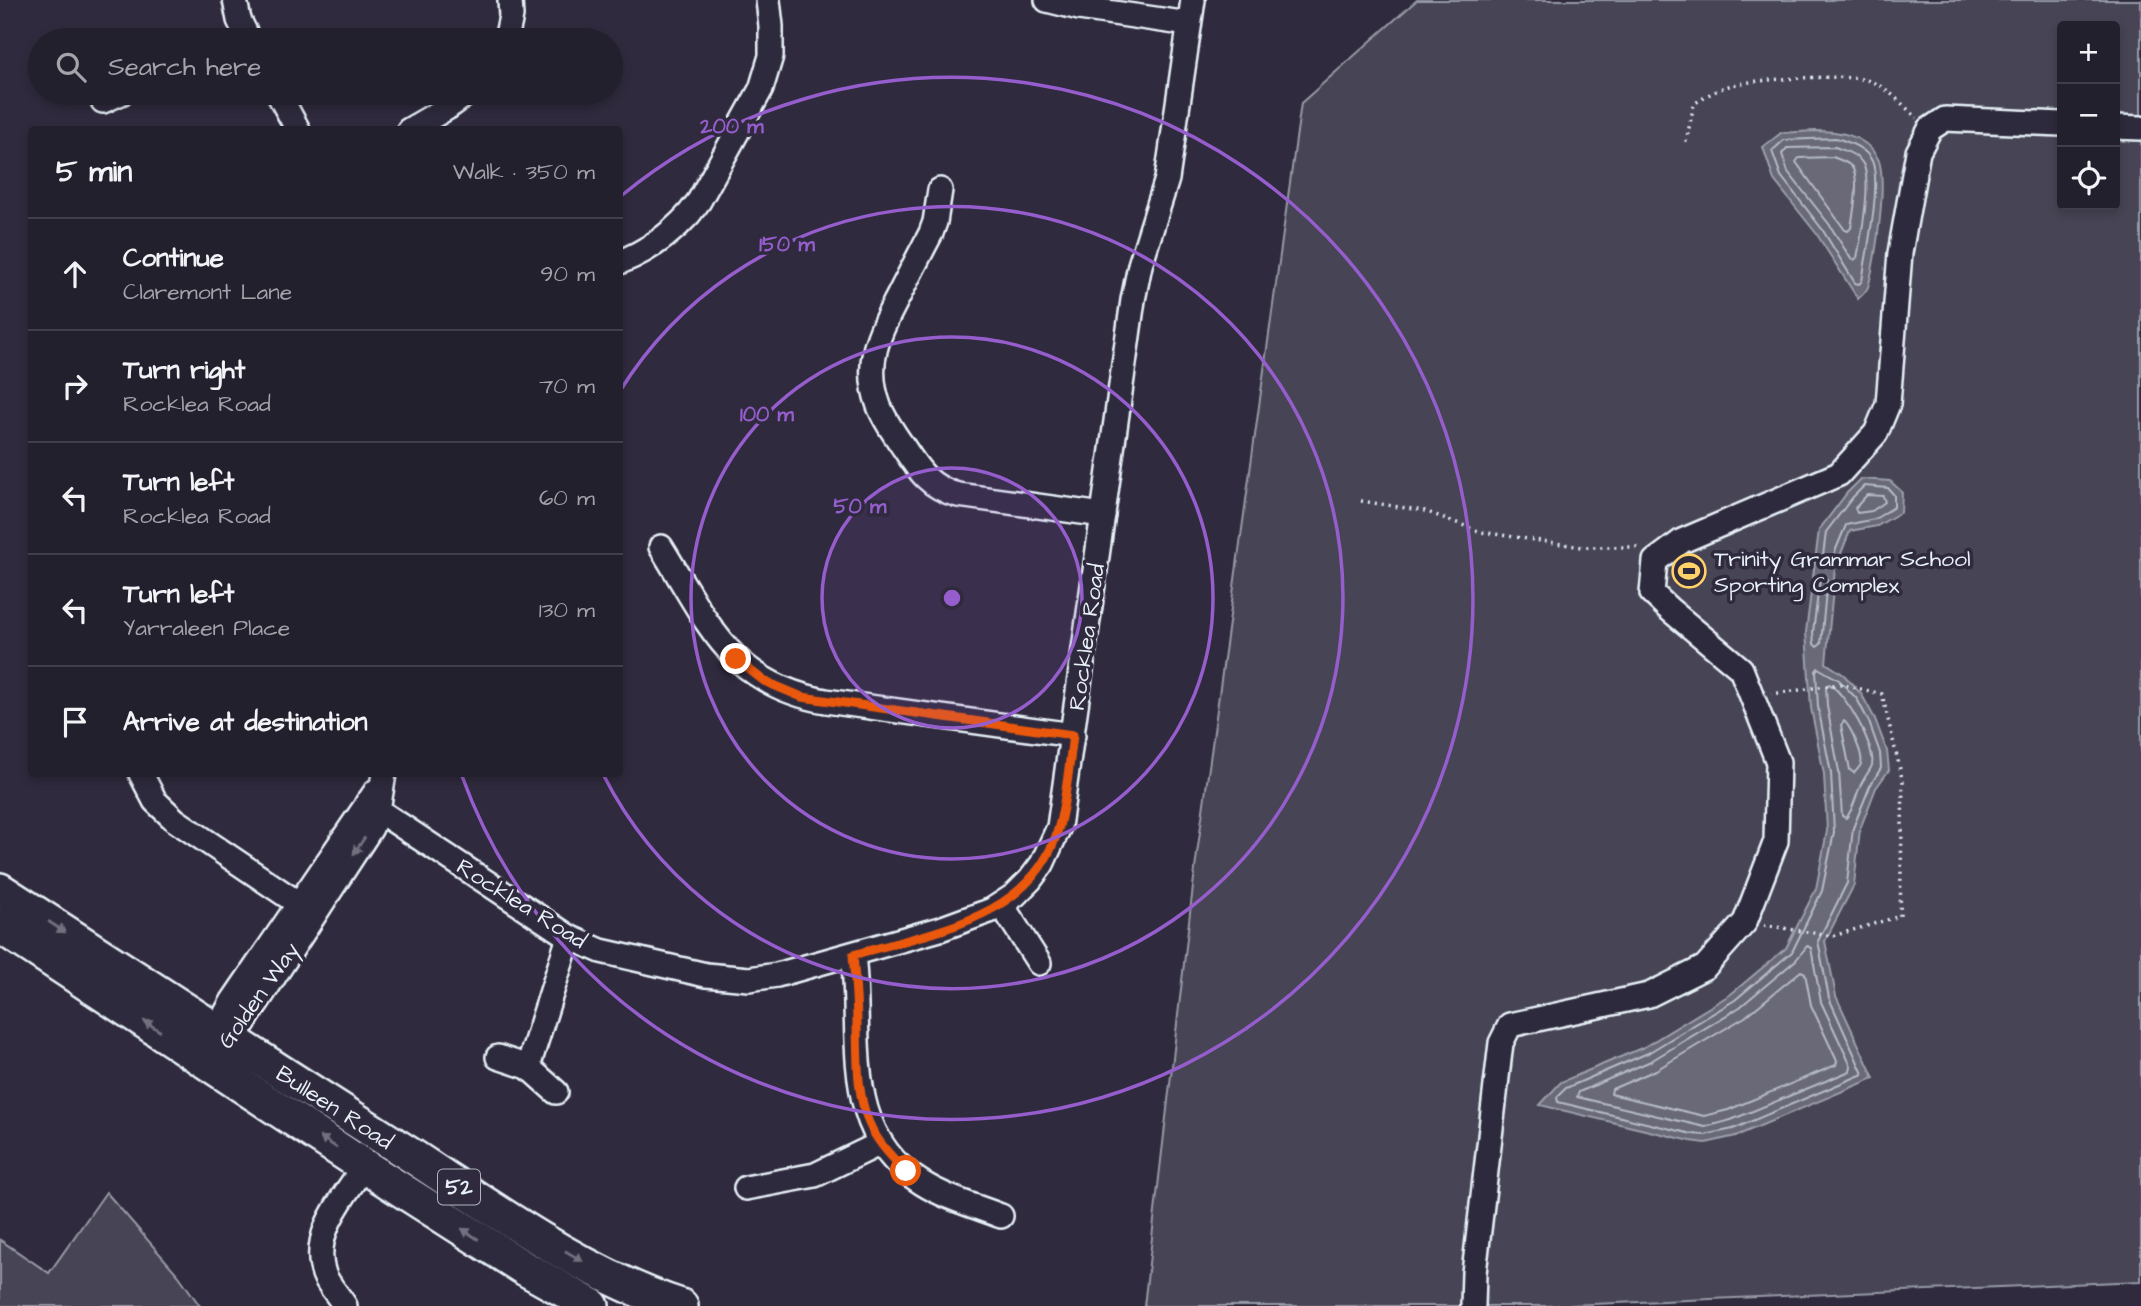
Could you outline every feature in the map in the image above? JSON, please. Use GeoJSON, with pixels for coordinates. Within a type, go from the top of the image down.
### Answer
{"type":"FeatureCollection","features":[{"type":"Feature","properties":{"kind":"highway","name":"Bulleen Road"},"geometry":{"type":"LineString","coordinates":[[0,890],[219,1045],[364,1166],[501,1254],[592,1306]]}},
{"type":"Feature","properties":{"kind":"highway","name":"Bulleen Road"},"geometry":{"type":"LineString","coordinates":[[0,926],[219,1045],[604,1274],[653,1297],[681,1306]]}},
{"type":"Feature","properties":{"kind":"highway"},"geometry":{"type":"LineString","coordinates":[[501,1254],[518,1260],[523,1260],[528,1255],[528,1244],[515,1223]]}},
{"type":"Feature","properties":{"kind":"street"},"geometry":{"type":"LineString","coordinates":[[234,0],[243,28]]}},
{"type":"Feature","properties":{"kind":"street"},"geometry":{"type":"LineString","coordinates":[[509,28],[512,16],[510,0]]}},
{"type":"Feature","properties":{"kind":"street"},"geometry":{"type":"LineString","coordinates":[[623,261],[653,247],[678,226],[699,201],[742,125],[761,89],[771,56],[768,0]]}},
{"type":"Feature","properties":{"kind":"street"},"geometry":{"type":"LineString","coordinates":[[1047,0],[1079,8],[1189,24]]}},
{"type":"Feature","properties":{"kind":"street","name":"Rocklea Road"},"geometry":{"type":"LineString","coordinates":[[373,806],[569,937],[601,951],[733,978],[777,975],[963,922],[1002,905],[1030,880],[1052,845],[1061,818],[1136,282],[1167,179],[1193,0]]}},
{"type":"Feature","properties":{"kind":"street"},"geometry":{"type":"LineString","coordinates":[[284,105],[296,126]]}},
{"type":"Feature","properties":{"kind":"street"},"geometry":{"type":"LineString","coordinates":[[416,126],[451,105]]}},
{"type":"Feature","properties":{"kind":"street"},"geometry":{"type":"LineString","coordinates":[[1473,1306],[1474,1273],[1501,1043],[1510,1025],[1649,995],[1705,967],[1745,922],[1776,841],[1778,762],[1741,669],[1652,593],[1655,561],[1682,541],[1839,474],[1876,433],[1888,404],[1900,253],[1918,152],[1930,129],[1945,120],[2057,124]]}},
{"type":"Feature","properties":{"kind":"street"},"geometry":{"type":"LineString","coordinates":[[2120,127],[2141,128]]}},
{"type":"Feature","properties":{"kind":"street"},"geometry":{"type":"LineString","coordinates":[[940,190],[931,233],[881,330],[874,351],[874,384],[885,419],[922,475],[929,483],[947,492],[1103,515]]}},
{"type":"Feature","properties":{"kind":"street"},"geometry":{"type":"LineString","coordinates":[[661,547],[723,644],[749,671],[777,688],[802,697],[826,701],[1073,735]]}},
{"type":"Feature","properties":{"kind":"street"},"geometry":{"type":"LineString","coordinates":[[142,777],[165,812],[306,908]]}},
{"type":"Feature","properties":{"kind":"street","name":"Golden Way"},"geometry":{"type":"LineString","coordinates":[[219,1045],[232,1002],[371,828],[373,806],[383,778]]}},
{"type":"Feature","properties":{"kind":"street"},"geometry":{"type":"LineString","coordinates":[[1002,905],[1040,963]]}},
{"type":"Feature","properties":{"kind":"street"},"geometry":{"type":"LineString","coordinates":[[528,1067],[569,937]]}},
{"type":"Feature","properties":{"kind":"street"},"geometry":{"type":"LineString","coordinates":[[853,955],[859,1084],[869,1122],[881,1143],[906,1171],[921,1182],[939,1192],[1001,1216]]}},
{"type":"Feature","properties":{"kind":"street"},"geometry":{"type":"LineString","coordinates":[[498,1058],[528,1067],[556,1092]]}},
{"type":"Feature","properties":{"kind":"street"},"geometry":{"type":"LineString","coordinates":[[746,1188],[815,1175],[881,1143]]}},
{"type":"Feature","properties":{"kind":"street"},"geometry":{"type":"LineString","coordinates":[[345,1306],[324,1274],[321,1246],[327,1224],[364,1166]]}},
{"type":"Feature","properties":{"kind":"path"},"geometry":{"type":"LineString","coordinates":[[1686,142],[1694,104],[1708,94],[1736,84],[1790,79],[1864,79],[1885,87],[1930,129]]}},
{"type":"Feature","properties":{"kind":"path"},"geometry":{"type":"LineString","coordinates":[[1361,500],[1425,511],[1481,532],[1582,547],[1659,547],[1668,551]]}},
{"type":"Feature","properties":{"kind":"path"},"geometry":{"type":"LineString","coordinates":[[1752,698],[1840,684],[1882,694],[1903,782],[1900,916],[1833,936],[1789,929]]}},
{"type":"Feature","properties":{"kind":"shaded area","name":"Trinity Grammar School Sporting Complex"},"geometry":{"type":"Polygon","coordinates":[[[1417,0],[2141,0],[2141,1281],[1545,1306],[1144,1306],[1196,861],[1301,103],[1417,0]]]}},
{"type":"Feature","properties":{"kind":"shaded area"},"geometry":{"type":"Polygon","coordinates":[[[106,1192],[179,1276],[200,1306],[0,1306],[0,1240],[49,1273],[106,1192]]]}},
{"type":"Feature","properties":{"kind":"water"},"geometry":{"type":"Polygon","coordinates":[[[1781,133],[1841,133],[1858,139],[1872,149],[1880,167],[1880,220],[1874,260],[1868,287],[1858,299],[1816,233],[1774,180],[1763,147],[1781,133]]]}},
{"type":"Feature","properties":{"kind":"water"},"geometry":{"type":"Polygon","coordinates":[[[1861,479],[1890,481],[1902,492],[1901,512],[1877,526],[1850,531],[1835,568],[1826,663],[1844,675],[1862,695],[1887,751],[1889,770],[1876,788],[1860,829],[1854,885],[1825,941],[1836,996],[1874,1078],[1736,1136],[1706,1143],[1540,1105],[1561,1082],[1644,1047],[1731,994],[1786,948],[1816,889],[1827,831],[1824,774],[1811,708],[1806,632],[1819,530],[1861,479]]]}},
{"type":"Feature","properties":{"kind":"place","name":"Trinity Grammar School Sporting Complex"},"geometry":{"type":"Point","coordinates":[1689,571]}},
{"type":"Feature","properties":{"kind":"route"},"geometry":{"type":"LineString","coordinates":[[736,659],[764,681],[802,697],[1073,735],[1059,827],[1042,864],[1015,895],[979,917],[853,955],[857,997],[858,1072],[862,1097],[875,1133],[906,1171]]}}]}
